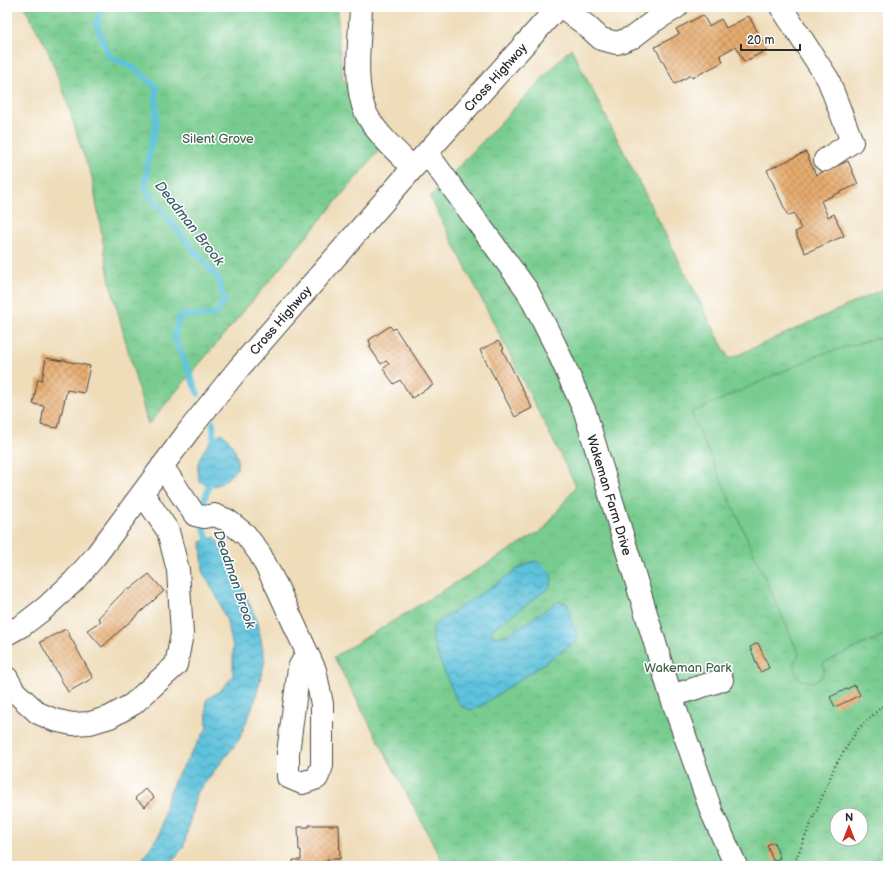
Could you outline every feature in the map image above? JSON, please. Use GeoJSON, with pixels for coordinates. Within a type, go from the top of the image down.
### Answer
{"type":"FeatureCollection","features":[{"type":"Feature","properties":{"kind":"street","name":"Wakeman Farm Drive"},"geometry":{"type":"LineString","coordinates":[[360,7],[358,83],[363,108],[376,129],[420,160],[527,290],[568,372],[584,412],[671,696],[712,813],[736,866]]}},
{"type":"Feature","properties":{"kind":"street","name":"Cross Highway"},"geometry":{"type":"LineString","coordinates":[[7,634],[32,618],[70,585],[94,558],[190,429],[239,368],[420,160],[558,7]]}},
{"type":"Feature","properties":{"kind":"street"},"geometry":{"type":"LineString","coordinates":[[562,7],[601,39],[617,43],[633,38],[654,21],[677,7]]}},
{"type":"Feature","properties":{"kind":"street"},"geometry":{"type":"LineString","coordinates":[[781,7],[828,79],[852,142],[825,160]]}},
{"type":"Feature","properties":{"kind":"street"},"geometry":{"type":"LineString","coordinates":[[162,466],[205,515],[227,520],[246,535],[260,554],[278,589],[315,670],[322,704],[322,766],[317,778],[302,783],[288,776],[288,753],[299,668],[307,653]]}},
{"type":"Feature","properties":{"kind":"street"},"geometry":{"type":"LineString","coordinates":[[7,678],[14,691],[38,713],[54,720],[72,724],[90,723],[110,717],[133,704],[176,665],[182,634],[178,570],[168,531],[143,494]]}},
{"type":"Feature","properties":{"kind":"street"},"geometry":{"type":"LineString","coordinates":[[671,696],[722,680]]}},
{"type":"Feature","properties":{"kind":"path"},"geometry":{"type":"LineString","coordinates":[[793,866],[835,766],[858,729],[888,701]]}},
{"type":"Feature","properties":{"kind":"green space","name":"Silent Grove"},"geometry":{"type":"Polygon","coordinates":[[[24,7],[338,7],[338,34],[343,80],[388,140],[148,425],[110,283],[92,177],[81,148],[66,98],[46,46],[24,7]]]}},
{"type":"Feature","properties":{"kind":"green space","name":"Wakeman Park"},"geometry":{"type":"Polygon","coordinates":[[[571,48],[729,359],[888,287],[888,866],[445,866],[334,657],[544,529],[576,486],[430,197],[571,48]]]}},
{"type":"Feature","properties":{"kind":"green space"},"geometry":{"type":"Polygon","coordinates":[[[873,339],[888,339],[888,633],[823,663],[824,670],[821,678],[812,682],[801,680],[794,667],[799,654],[691,413],[819,355],[873,339]]]}},
{"type":"Feature","properties":{"kind":"green space"},"geometry":{"type":"Polygon","coordinates":[[[888,826],[888,866],[873,866],[888,826]]]}},
{"type":"Feature","properties":{"kind":"water"},"geometry":{"type":"Polygon","coordinates":[[[221,433],[234,448],[237,458],[237,468],[230,476],[217,485],[206,485],[199,481],[199,460],[206,447],[221,433]]]}},
{"type":"Feature","properties":{"kind":"water"},"geometry":{"type":"Polygon","coordinates":[[[215,537],[241,584],[258,623],[265,661],[255,700],[239,740],[196,794],[184,846],[169,866],[146,866],[140,863],[160,833],[166,802],[175,779],[207,728],[206,700],[220,691],[233,676],[233,647],[227,622],[217,597],[203,573],[201,542],[215,537]]]}},
{"type":"Feature","properties":{"kind":"water"},"geometry":{"type":"Polygon","coordinates":[[[536,561],[547,568],[551,576],[552,580],[549,588],[492,630],[491,634],[497,637],[507,635],[559,601],[565,602],[568,606],[572,624],[578,634],[577,641],[481,706],[471,710],[461,706],[456,699],[435,646],[432,633],[434,627],[438,622],[524,565],[536,561]]]}},
{"type":"Feature","properties":{"kind":"building"},"geometry":{"type":"Polygon","coordinates":[[[703,15],[709,26],[721,19],[726,28],[749,16],[767,50],[744,62],[736,46],[720,55],[723,62],[692,78],[691,75],[675,84],[655,47],[679,34],[676,29],[703,15]]]}},
{"type":"Feature","properties":{"kind":"building"},"geometry":{"type":"Polygon","coordinates":[[[806,152],[816,175],[848,161],[858,184],[821,201],[828,217],[834,214],[844,236],[805,253],[795,232],[801,229],[794,213],[788,216],[767,170],[806,152]]]}},
{"type":"Feature","properties":{"kind":"building"},"geometry":{"type":"Polygon","coordinates":[[[390,326],[393,330],[395,328],[406,343],[433,385],[412,398],[400,380],[394,384],[383,369],[389,364],[386,361],[381,364],[369,346],[371,345],[369,340],[390,326]]]}},
{"type":"Feature","properties":{"kind":"building"},"geometry":{"type":"Polygon","coordinates":[[[498,341],[504,348],[502,349],[532,408],[515,417],[480,350],[498,341]]]}},
{"type":"Feature","properties":{"kind":"building"},"geometry":{"type":"Polygon","coordinates":[[[46,358],[62,361],[66,360],[90,366],[84,393],[67,390],[58,428],[41,425],[44,406],[33,404],[38,379],[42,380],[46,358]]]}},
{"type":"Feature","properties":{"kind":"building"},"geometry":{"type":"Polygon","coordinates":[[[149,574],[164,591],[102,647],[87,630],[101,621],[98,618],[127,588],[129,590],[149,574]]]}},
{"type":"Feature","properties":{"kind":"building"},"geometry":{"type":"Polygon","coordinates":[[[66,629],[93,678],[68,692],[40,642],[66,629]]]}},
{"type":"Feature","properties":{"kind":"building"},"geometry":{"type":"Polygon","coordinates":[[[758,643],[769,668],[760,672],[750,647],[758,643]]]}},
{"type":"Feature","properties":{"kind":"building"},"geometry":{"type":"Polygon","coordinates":[[[855,685],[860,695],[835,707],[830,697],[855,685]]]}},
{"type":"Feature","properties":{"kind":"building"},"geometry":{"type":"Polygon","coordinates":[[[145,789],[154,797],[145,807],[135,798],[145,789]]]}},
{"type":"Feature","properties":{"kind":"building"},"geometry":{"type":"Polygon","coordinates":[[[309,825],[339,825],[340,859],[327,859],[327,866],[293,866],[293,860],[301,860],[298,827],[309,827],[309,825]]]}},
{"type":"Feature","properties":{"kind":"building"},"geometry":{"type":"Polygon","coordinates":[[[774,842],[780,858],[773,861],[767,845],[774,842]]]}},
{"type":"Feature","properties":{"kind":"waterway","name":"Deadman Brook"},"geometry":{"type":"LineString","coordinates":[[104,7],[96,23],[109,56],[134,68],[156,87],[156,123],[148,160],[145,189],[191,247],[218,278],[224,301],[215,315],[180,316],[174,336],[198,394]]}},
{"type":"Feature","properties":{"kind":"waterway","name":"Deadman Brook"},"geometry":{"type":"LineString","coordinates":[[213,423],[214,446]]}},
{"type":"Feature","properties":{"kind":"waterway","name":"Deadman Brook"},"geometry":{"type":"LineString","coordinates":[[211,547],[204,529],[204,500],[212,478]]}}]}
